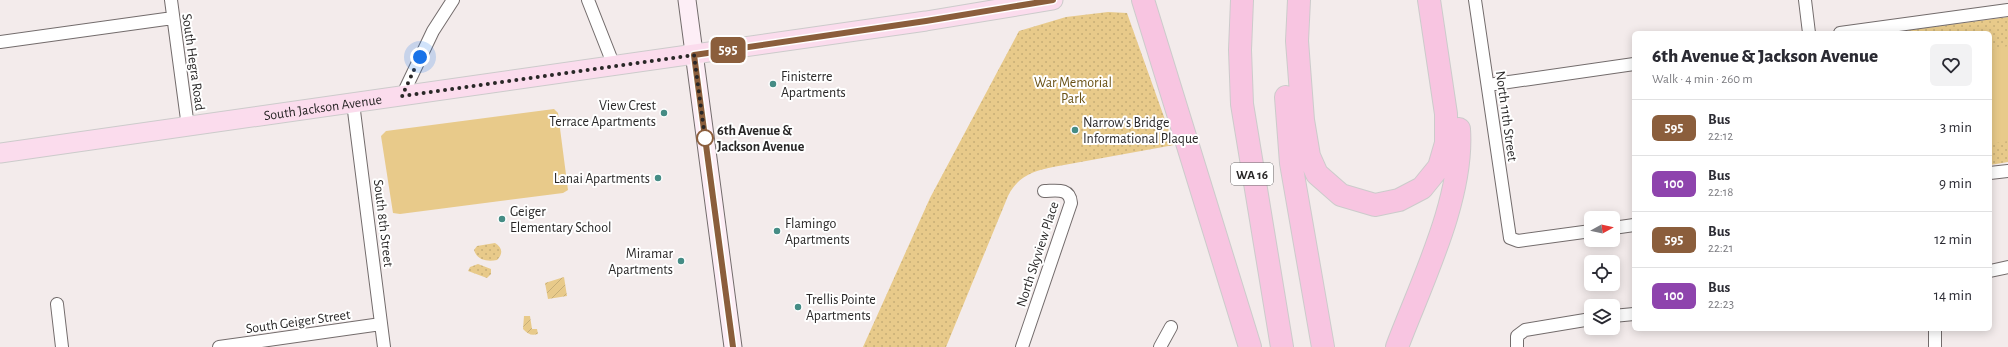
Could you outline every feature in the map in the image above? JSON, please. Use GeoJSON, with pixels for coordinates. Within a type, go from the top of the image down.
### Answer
{"type":"FeatureCollection","features":[{"type":"Feature","properties":{"kind":"highway"},"geometry":{"type":"LineString","coordinates":[[1143,0],[1250,347]]}},
{"type":"Feature","properties":{"kind":"highway","name":"WA 16"},"geometry":{"type":"LineString","coordinates":[[1242,0],[1240,50],[1242,104],[1282,347]]}},
{"type":"Feature","properties":{"kind":"highway","name":"WA 16"},"geometry":{"type":"LineString","coordinates":[[1286,0],[1283,54],[1291,163],[1323,347]]}},
{"type":"Feature","properties":{"kind":"highway"},"geometry":{"type":"LineString","coordinates":[[1299,0],[1297,41],[1303,120],[1309,156],[1317,174],[1341,195],[1375,205],[1399,200],[1422,188],[1439,167],[1446,143],[1446,114],[1429,0]]}},
{"type":"Feature","properties":{"kind":"highway"},"geometry":{"type":"LineString","coordinates":[[1397,347],[1440,235],[1452,198],[1457,168],[1459,137],[1457,101],[1445,0]]}},
{"type":"Feature","properties":{"kind":"main road"},"geometry":{"type":"LineString","coordinates":[[687,0],[733,347]]}},
{"type":"Feature","properties":{"kind":"main road","name":"South Jackson Avenue"},"geometry":{"type":"LineString","coordinates":[[0,153],[694,55],[926,21],[1053,0]]}},
{"type":"Feature","properties":{"kind":"street","name":"South Hegra Road"},"geometry":{"type":"LineString","coordinates":[[171,0],[188,127]]}},
{"type":"Feature","properties":{"kind":"street"},"geometry":{"type":"LineString","coordinates":[[402,96],[433,32],[453,0]]}},
{"type":"Feature","properties":{"kind":"street"},"geometry":{"type":"LineString","coordinates":[[588,0],[614,66]]}},
{"type":"Feature","properties":{"kind":"street","name":"North 11th Street"},"geometry":{"type":"LineString","coordinates":[[1475,0],[1509,236],[1512,240],[1518,241],[1584,232]]}},
{"type":"Feature","properties":{"kind":"street"},"geometry":{"type":"LineString","coordinates":[[1805,0],[1809,31]]}},
{"type":"Feature","properties":{"kind":"street"},"geometry":{"type":"LineString","coordinates":[[1855,31],[2008,10]]}},
{"type":"Feature","properties":{"kind":"street"},"geometry":{"type":"LineString","coordinates":[[0,42],[173,18]]}},
{"type":"Feature","properties":{"kind":"street"},"geometry":{"type":"LineString","coordinates":[[1488,85],[1632,64]]}},
{"type":"Feature","properties":{"kind":"street","name":"South 8th Street"},"geometry":{"type":"LineString","coordinates":[[353,103],[384,347]]}},
{"type":"Feature","properties":{"kind":"street"},"geometry":{"type":"LineString","coordinates":[[1992,173],[2008,171]]}},
{"type":"Feature","properties":{"kind":"street","name":"North Skyview Place"},"geometry":{"type":"LineString","coordinates":[[1022,347],[1071,203],[1069,195],[1066,192],[1044,191]]}},
{"type":"Feature","properties":{"kind":"street"},"geometry":{"type":"LineString","coordinates":[[1620,227],[1632,225]]}},
{"type":"Feature","properties":{"kind":"street"},"geometry":{"type":"LineString","coordinates":[[1992,271],[2008,267]]}},
{"type":"Feature","properties":{"kind":"street"},"geometry":{"type":"LineString","coordinates":[[57,304],[62,347]]}},
{"type":"Feature","properties":{"kind":"street"},"geometry":{"type":"LineString","coordinates":[[1620,315],[1632,314]]}},
{"type":"Feature","properties":{"kind":"street"},"geometry":{"type":"LineString","coordinates":[[1517,347],[1517,336],[1525,330],[1584,320]]}},
{"type":"Feature","properties":{"kind":"street","name":"South Geiger Street"},"geometry":{"type":"LineString","coordinates":[[219,347],[381,324]]}},
{"type":"Feature","properties":{"kind":"street"},"geometry":{"type":"LineString","coordinates":[[1160,347],[1171,327]]}},
{"type":"Feature","properties":{"kind":"street"},"geometry":{"type":"LineString","coordinates":[[1935,347],[1936,331]]}},
{"type":"Feature","properties":{"kind":"green space","name":"War Memorial Park"},"geometry":{"type":"Polygon","coordinates":[[[1108,12],[1127,13],[1174,145],[1039,170],[1021,179],[1008,196],[946,347],[863,347],[930,198],[1019,31],[1066,17],[1108,12]]]}},
{"type":"Feature","properties":{"kind":"green space"},"geometry":{"type":"Polygon","coordinates":[[[2008,17],[2008,162],[1992,165],[1992,31],[1903,31],[2008,17]]]}},
{"type":"Feature","properties":{"kind":"green space"},"geometry":{"type":"Polygon","coordinates":[[[2008,46],[2008,141],[1992,144],[1992,50],[2008,46]]]}},
{"type":"Feature","properties":{"kind":"green space"},"geometry":{"type":"Polygon","coordinates":[[[554,109],[558,113],[568,190],[563,193],[400,214],[393,213],[381,136],[386,131],[554,109]]]}},
{"type":"Feature","properties":{"kind":"green space"},"geometry":{"type":"Polygon","coordinates":[[[495,243],[501,249],[500,256],[497,260],[483,260],[475,253],[474,250],[477,246],[495,243]]]}},
{"type":"Feature","properties":{"kind":"green space"},"geometry":{"type":"Polygon","coordinates":[[[478,264],[491,269],[491,274],[487,278],[468,271],[470,267],[478,264]]]}},
{"type":"Feature","properties":{"kind":"green space"},"geometry":{"type":"Polygon","coordinates":[[[564,277],[567,296],[548,299],[545,283],[564,277]]]}},
{"type":"Feature","properties":{"kind":"green space"},"geometry":{"type":"Polygon","coordinates":[[[524,316],[530,316],[532,329],[537,329],[538,334],[530,334],[523,329],[524,316]]]}},
{"type":"Feature","properties":{"kind":"bus line","name":"595"},"geometry":{"type":"LineString","coordinates":[[733,347],[694,55],[926,21],[1053,0]]}},
{"type":"Feature","properties":{"kind":"place","name":"Finisterre Apartments"},"geometry":{"type":"Point","coordinates":[773,84]}},
{"type":"Feature","properties":{"kind":"place","name":"View Crest Terrace Apartments"},"geometry":{"type":"Point","coordinates":[664,113]}},
{"type":"Feature","properties":{"kind":"place","name":"Narrow's Bridge Informational Plaque"},"geometry":{"type":"Point","coordinates":[1075,130]}},
{"type":"Feature","properties":{"kind":"place","name":"6th Avenue & Jackson Avenue"},"geometry":{"type":"Point","coordinates":[705,138]}},
{"type":"Feature","properties":{"kind":"place","name":"Lanai Apartments"},"geometry":{"type":"Point","coordinates":[658,178]}},
{"type":"Feature","properties":{"kind":"place","name":"Geiger Elementary School"},"geometry":{"type":"Point","coordinates":[502,219]}},
{"type":"Feature","properties":{"kind":"place","name":"Flamingo Apartments"},"geometry":{"type":"Point","coordinates":[777,231]}},
{"type":"Feature","properties":{"kind":"place","name":"Miramar Apartments"},"geometry":{"type":"Point","coordinates":[681,261]}},
{"type":"Feature","properties":{"kind":"place","name":"Trellis Pointe Apartments"},"geometry":{"type":"Point","coordinates":[798,307]}},
{"type":"Feature","properties":{"kind":"route"},"geometry":{"type":"LineString","coordinates":[[420,57],[402,96],[694,55],[705,138]]}}]}
